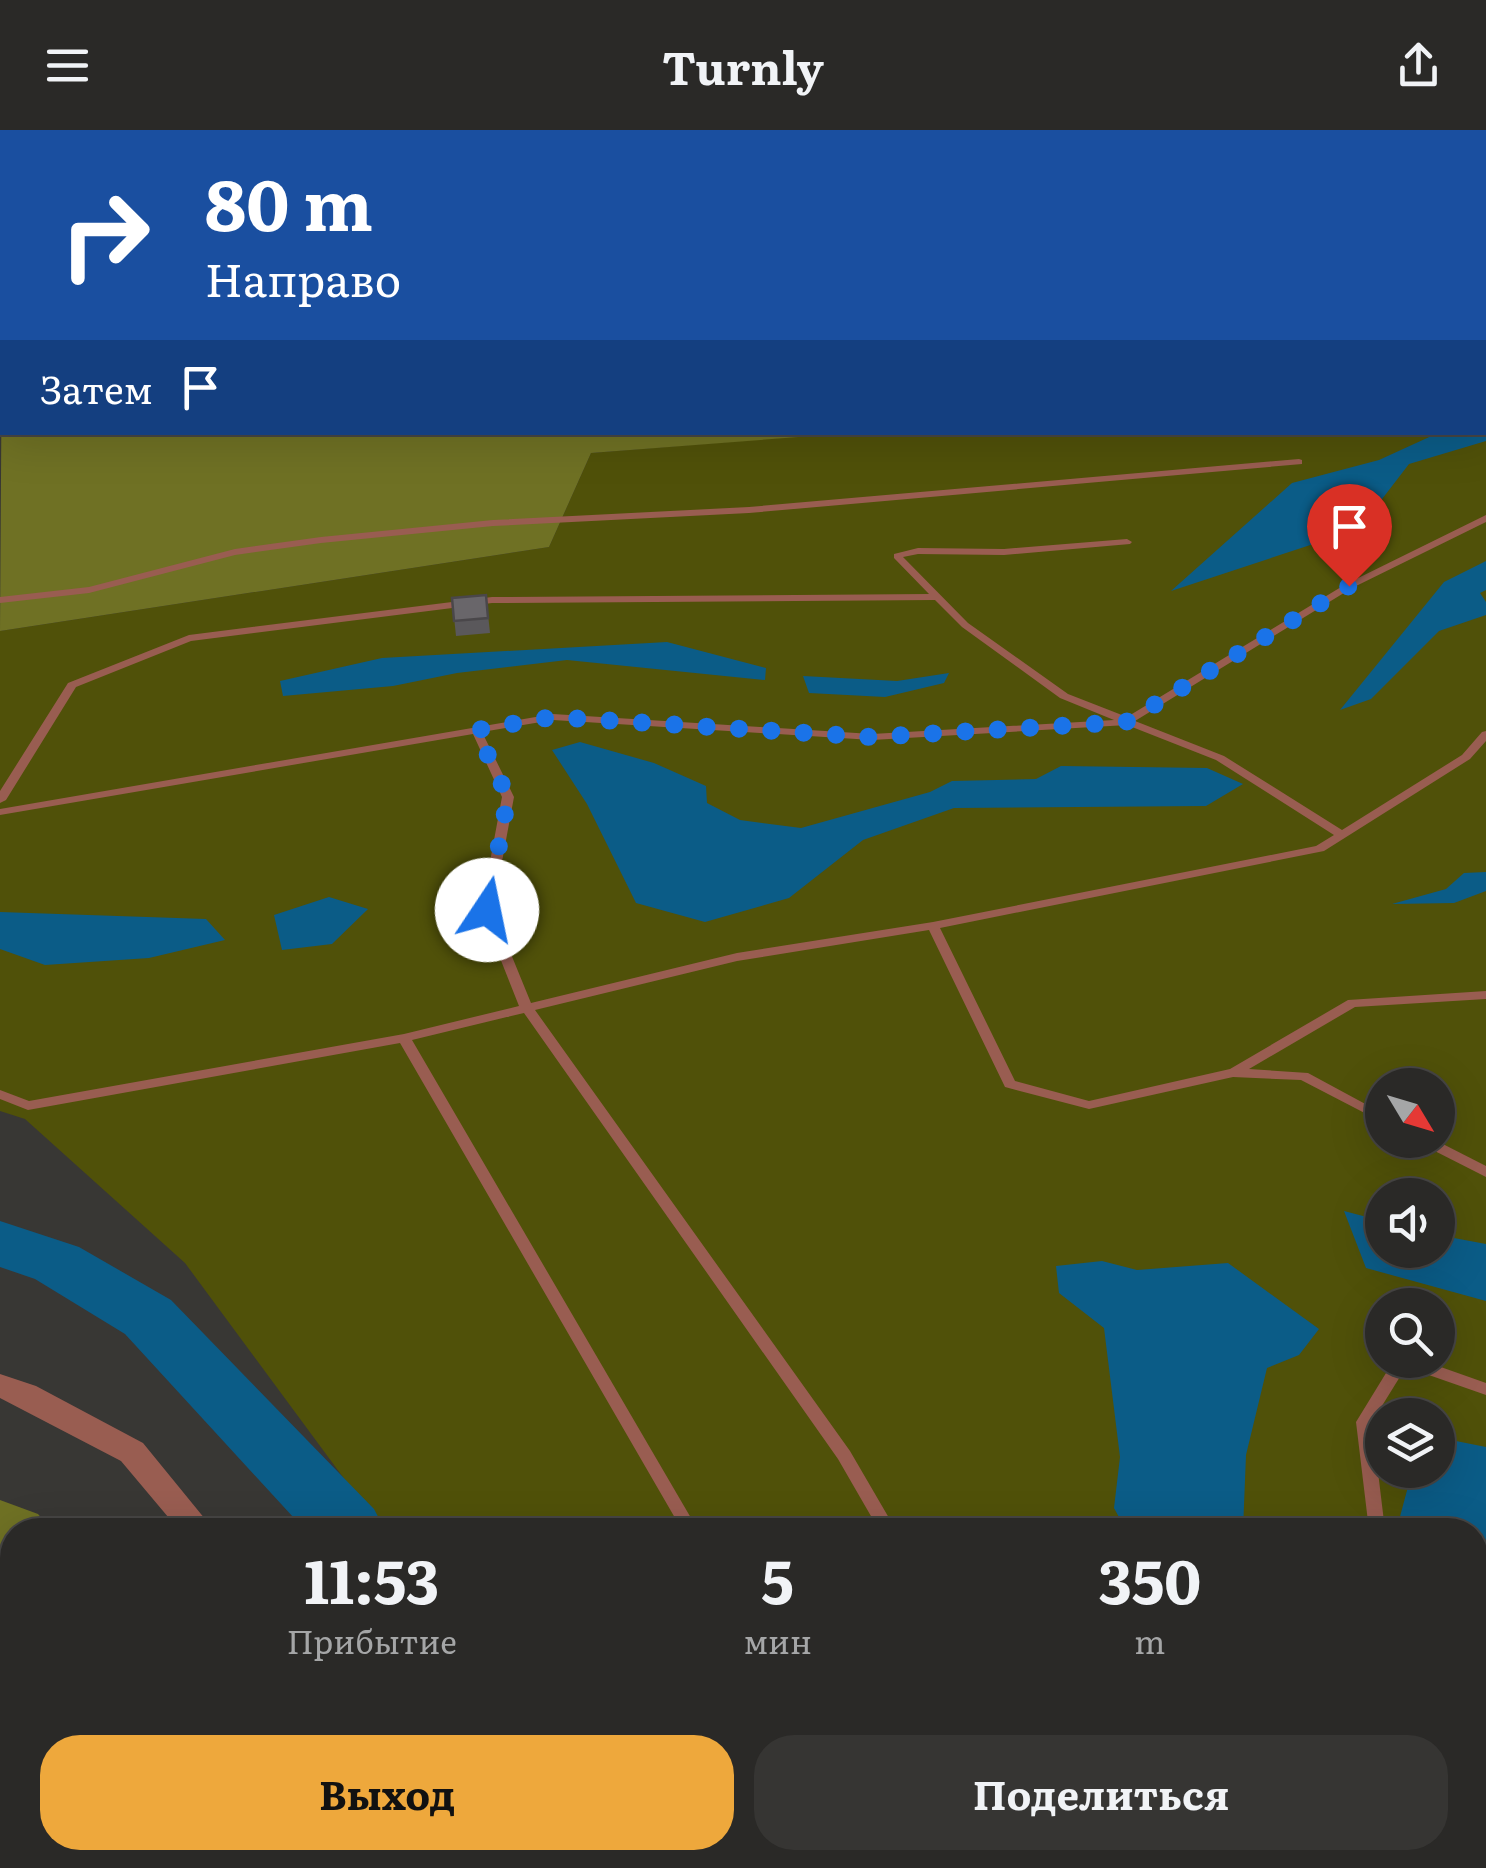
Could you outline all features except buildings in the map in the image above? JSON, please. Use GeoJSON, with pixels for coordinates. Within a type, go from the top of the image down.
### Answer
{"type":"FeatureCollection","features":[{"type":"Feature","properties":{"kind":"street"},"geometry":{"type":"LineString","coordinates":[[0,1386],[25,1394],[132,1452],[188,1518]]}},
{"type":"Feature","properties":{"kind":"lane"},"geometry":{"type":"LineString","coordinates":[[0,600],[89,590],[235,552],[322,540],[492,523],[748,510],[1299,462]]}},
{"type":"Feature","properties":{"kind":"lane"},"geometry":{"type":"LineString","coordinates":[[0,812],[553,717],[872,737],[1126,722],[1349,586],[1486,518]]}},
{"type":"Feature","properties":{"kind":"lane"},"geometry":{"type":"LineString","coordinates":[[1127,542],[1004,552],[918,551],[897,556],[965,625],[1064,696],[1220,758],[1342,835]]}},
{"type":"Feature","properties":{"kind":"lane"},"geometry":{"type":"LineString","coordinates":[[0,800],[72,685],[189,638],[492,600],[938,597]]}},
{"type":"Feature","properties":{"kind":"lane"},"geometry":{"type":"LineString","coordinates":[[476,730],[508,797],[487,910],[525,1006],[844,1455],[881,1518]]}},
{"type":"Feature","properties":{"kind":"lane"},"geometry":{"type":"LineString","coordinates":[[0,1094],[28,1106],[404,1038],[737,957],[932,926],[1320,849],[1466,757],[1486,734]]}},
{"type":"Feature","properties":{"kind":"lane"},"geometry":{"type":"LineString","coordinates":[[932,926],[1010,1084],[1089,1105],[1233,1073],[1303,1076],[1365,1109]]}},
{"type":"Feature","properties":{"kind":"lane"},"geometry":{"type":"LineString","coordinates":[[1233,1073],[1352,1003],[1486,994]]}},
{"type":"Feature","properties":{"kind":"lane"},"geometry":{"type":"LineString","coordinates":[[404,1038],[683,1518]]}},
{"type":"Feature","properties":{"kind":"lane"},"geometry":{"type":"LineString","coordinates":[[1455,1156],[1486,1172]]}},
{"type":"Feature","properties":{"kind":"lane"},"geometry":{"type":"LineString","coordinates":[[1376,1518],[1364,1422],[1392,1378]]}},
{"type":"Feature","properties":{"kind":"lane"},"geometry":{"type":"LineString","coordinates":[[1455,1378],[1486,1388]]}},
{"type":"Feature","properties":{"kind":"shaded area"},"geometry":{"type":"Polygon","coordinates":[[[1,435],[825,435],[591,453],[549,547],[0,631],[1,435]]]}},
{"type":"Feature","properties":{"kind":"shaded area"},"geometry":{"type":"Polygon","coordinates":[[[814,435],[1486,435],[1486,1518],[373,1518],[185,1263],[25,1119],[0,1111],[0,631],[549,547],[591,453],[814,435]]]}},
{"type":"Feature","properties":{"kind":"shaded area"},"geometry":{"type":"Polygon","coordinates":[[[0,1500],[42,1518],[0,1518],[0,1500]]]}},
{"type":"Feature","properties":{"kind":"water"},"geometry":{"type":"Polygon","coordinates":[[[1434,435],[1486,435],[1486,441],[1409,464],[1359,529],[1171,591],[1292,483],[1379,460],[1434,435]]]}},
{"type":"Feature","properties":{"kind":"water"},"geometry":{"type":"Polygon","coordinates":[[[1486,561],[1486,590],[1480,593],[1486,602],[1486,615],[1439,631],[1371,699],[1340,710],[1444,582],[1486,561]]]}},
{"type":"Feature","properties":{"kind":"water"},"geometry":{"type":"Polygon","coordinates":[[[667,642],[766,668],[765,680],[567,660],[457,673],[393,686],[283,696],[280,681],[382,658],[667,642]]]}},
{"type":"Feature","properties":{"kind":"water"},"geometry":{"type":"Polygon","coordinates":[[[949,673],[944,683],[885,697],[809,693],[803,676],[897,681],[949,673]]]}},
{"type":"Feature","properties":{"kind":"water"},"geometry":{"type":"Polygon","coordinates":[[[580,742],[654,763],[706,786],[707,803],[740,820],[801,828],[930,792],[952,781],[1036,779],[1061,766],[1207,768],[1243,784],[1206,806],[954,808],[863,840],[789,898],[705,922],[636,903],[587,804],[552,750],[580,742]]]}},
{"type":"Feature","properties":{"kind":"water"},"geometry":{"type":"Polygon","coordinates":[[[1486,872],[1486,891],[1454,903],[1392,904],[1446,889],[1464,873],[1486,872]]]}},
{"type":"Feature","properties":{"kind":"water"},"geometry":{"type":"Polygon","coordinates":[[[329,897],[368,909],[332,944],[282,950],[274,915],[329,897]]]}},
{"type":"Feature","properties":{"kind":"water"},"geometry":{"type":"Polygon","coordinates":[[[0,912],[206,919],[225,940],[149,958],[45,965],[0,949],[0,912]]]}},
{"type":"Feature","properties":{"kind":"water"},"geometry":{"type":"Polygon","coordinates":[[[1344,1211],[1365,1217],[1365,1265],[1344,1211]]]}},
{"type":"Feature","properties":{"kind":"water"},"geometry":{"type":"Polygon","coordinates":[[[1455,1238],[1486,1244],[1486,1301],[1455,1292],[1455,1288],[1439,1288],[1366,1268],[1455,1268],[1455,1238]]]}},
{"type":"Feature","properties":{"kind":"water"},"geometry":{"type":"Polygon","coordinates":[[[1102,1261],[1137,1270],[1228,1263],[1319,1329],[1299,1355],[1267,1368],[1246,1455],[1243,1518],[1119,1518],[1114,1508],[1120,1457],[1104,1328],[1059,1293],[1056,1266],[1102,1261]]]}},
{"type":"Feature","properties":{"kind":"water"},"geometry":{"type":"Polygon","coordinates":[[[1456,1441],[1486,1447],[1486,1518],[1400,1518],[1408,1488],[1455,1488],[1456,1441]]]}},
{"type":"Feature","properties":{"kind":"waterway"},"geometry":{"type":"LineString","coordinates":[[0,1243],[57,1263],[148,1317],[338,1518]]}},
{"type":"Feature","properties":{"kind":"route"},"geometry":{"type":"LineString","coordinates":[[487,910],[508,797],[476,730],[553,717],[872,737],[1126,722],[1349,586]]}}]}
